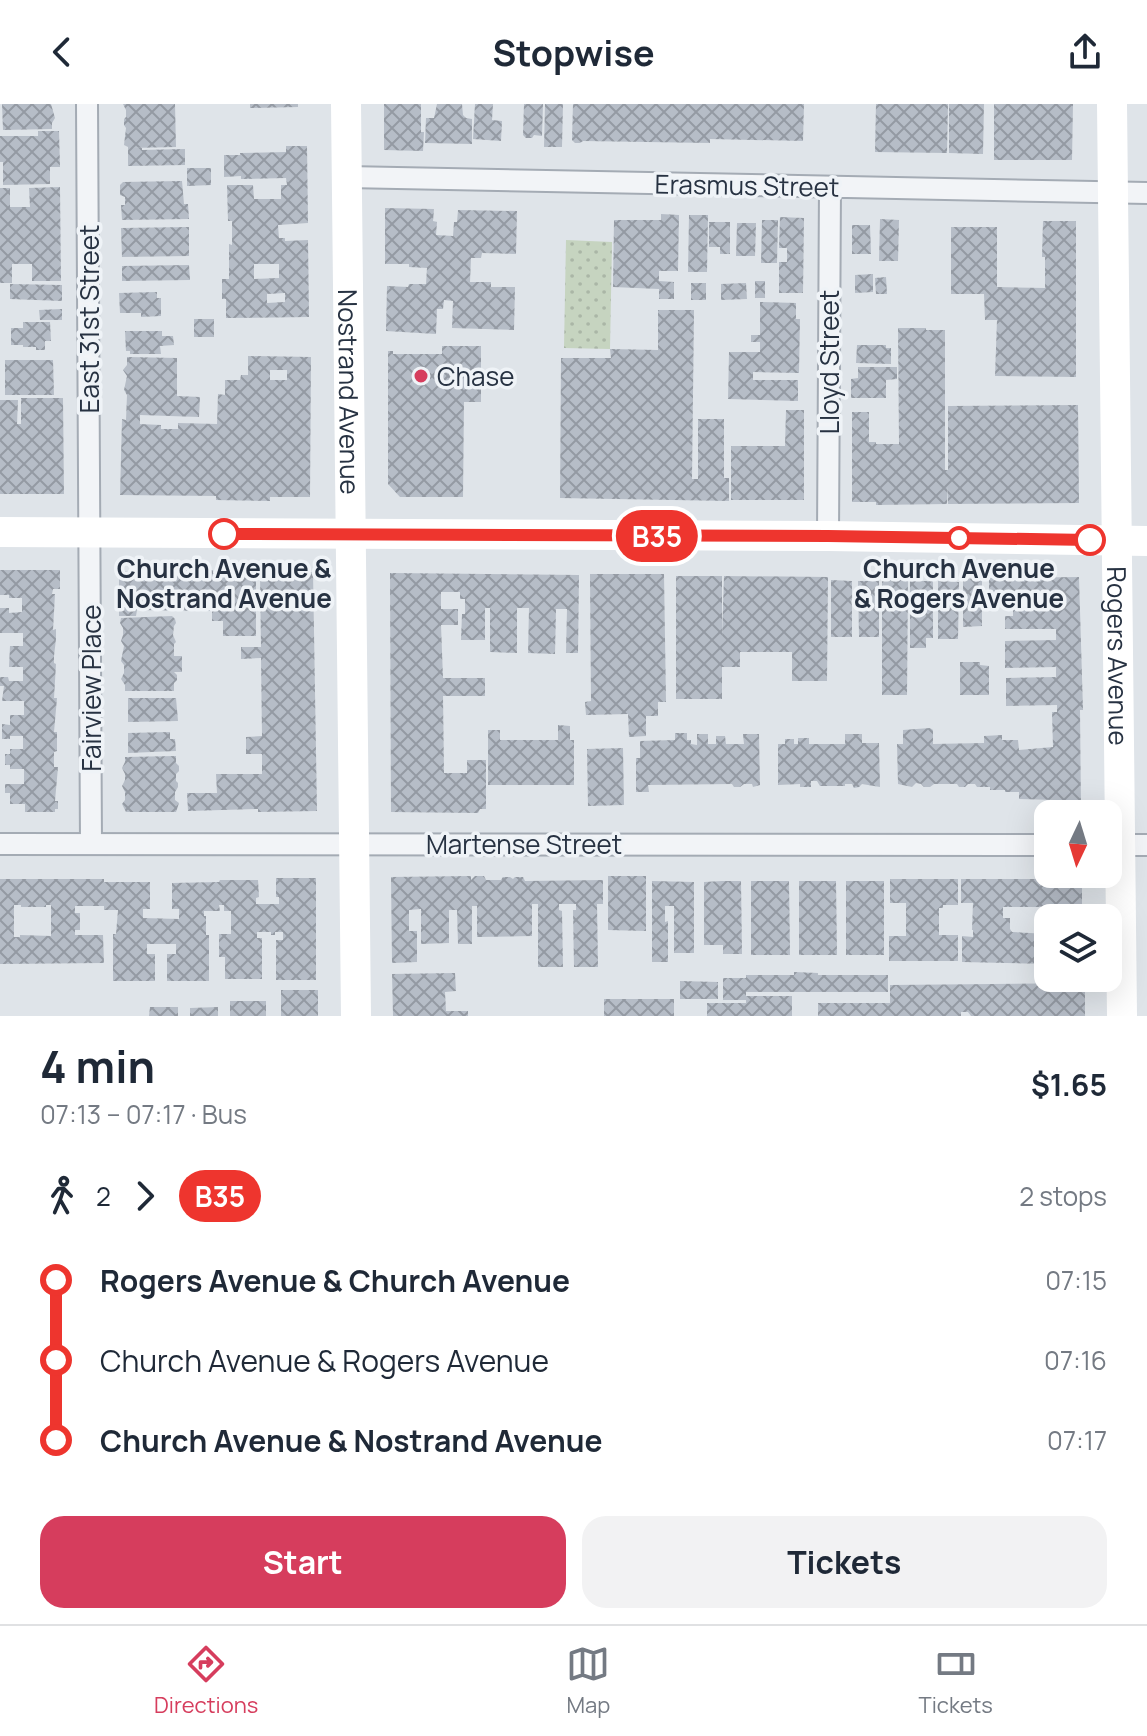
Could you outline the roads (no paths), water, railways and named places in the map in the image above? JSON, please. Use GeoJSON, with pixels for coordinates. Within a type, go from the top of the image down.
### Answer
{"type":"FeatureCollection","features":[{"type":"Feature","properties":{"kind":"main road","name":"Nostrand Avenue"},"geometry":{"type":"LineString","coordinates":[[346,104],[356,1016]]}},
{"type":"Feature","properties":{"kind":"main road","name":"Rogers Avenue"},"geometry":{"type":"LineString","coordinates":[[1112,104],[1117,541],[1125,845],[1122,1016]]}},
{"type":"Feature","properties":{"kind":"main road"},"geometry":{"type":"LineString","coordinates":[[0,532],[828,536],[1147,541]]}},
{"type":"Feature","properties":{"kind":"street","name":"East 31st Street"},"geometry":{"type":"LineString","coordinates":[[87,104],[91,533]]}},
{"type":"Feature","properties":{"kind":"street","name":"Erasmus Street"},"geometry":{"type":"LineString","coordinates":[[347,177],[1147,193]]}},
{"type":"Feature","properties":{"kind":"street","name":"Lloyd Street"},"geometry":{"type":"LineString","coordinates":[[828,536],[830,187]]}},
{"type":"Feature","properties":{"kind":"street","name":"Fairview Place"},"geometry":{"type":"LineString","coordinates":[[91,533],[91,844]]}},
{"type":"Feature","properties":{"kind":"street","name":"Martense Street"},"geometry":{"type":"LineString","coordinates":[[0,844],[1034,845]]}},
{"type":"Feature","properties":{"kind":"place","name":"Chase"},"geometry":{"type":"Point","coordinates":[421,376]}},
{"type":"Feature","properties":{"kind":"place","name":"Church Avenue & Nostrand Avenue"},"geometry":{"type":"Point","coordinates":[224,534]}},
{"type":"Feature","properties":{"kind":"place","name":"Church Avenue & Rogers Avenue"},"geometry":{"type":"Point","coordinates":[959,538]}}]}
